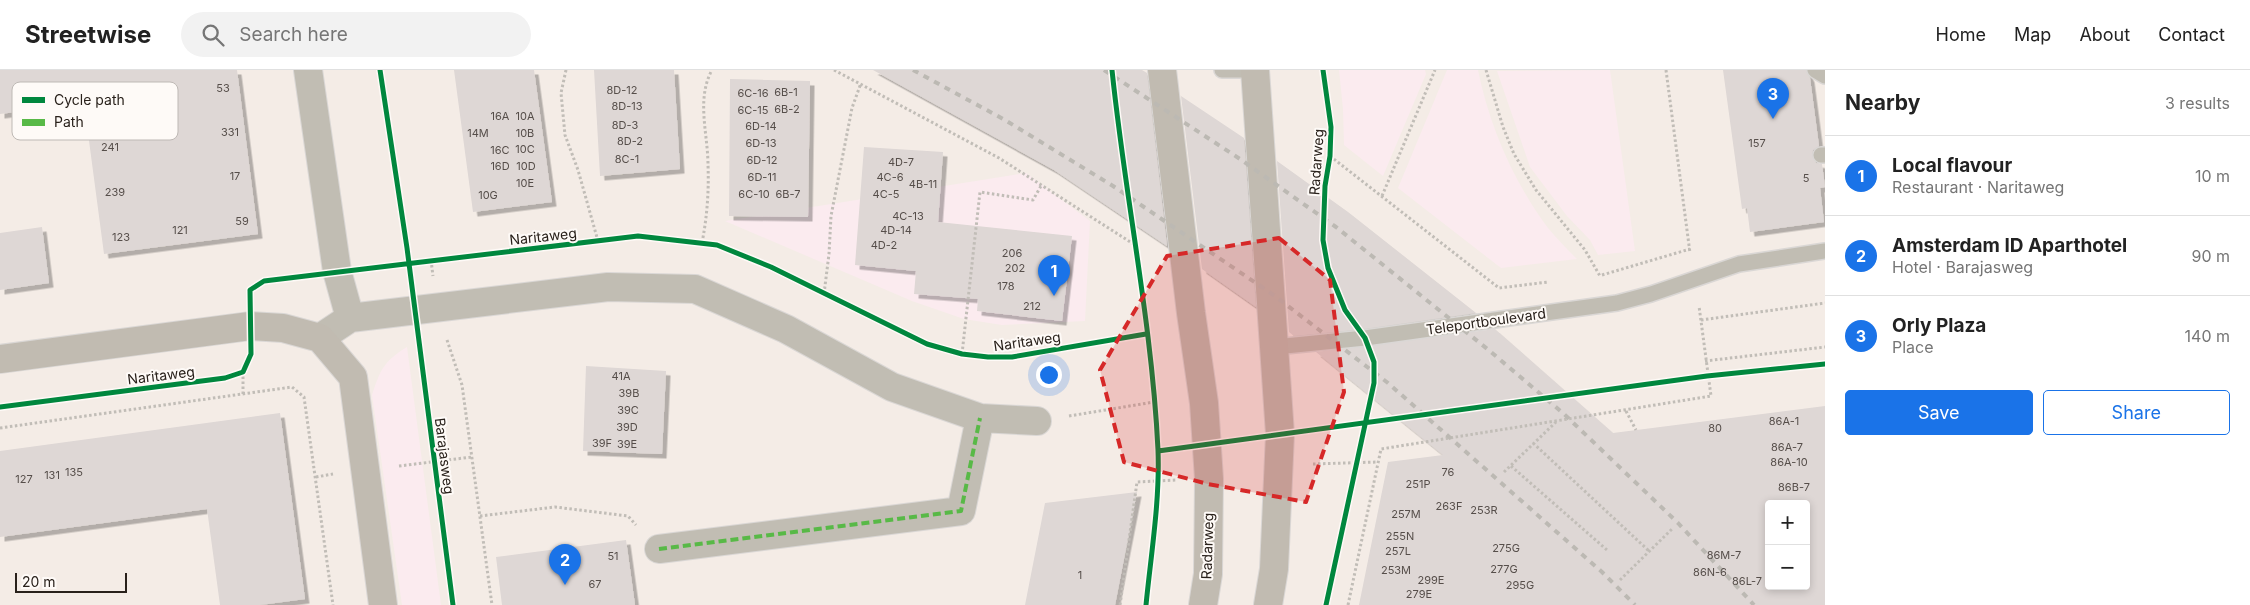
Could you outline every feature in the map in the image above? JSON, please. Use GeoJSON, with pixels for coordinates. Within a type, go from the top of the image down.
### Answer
{"type":"FeatureCollection","features":[{"type":"Feature","properties":{"kind":"street"},"geometry":{"type":"LineString","coordinates":[[308,70],[337,271],[350,318]]}},
{"type":"Feature","properties":{"kind":"street","name":"Radarweg"},"geometry":{"type":"LineString","coordinates":[[1162,70],[1191,313],[1204,403],[1209,479],[1208,574],[1202,605]]}},
{"type":"Feature","properties":{"kind":"street"},"geometry":{"type":"LineString","coordinates":[[1255,70],[1280,434],[1274,568],[1268,605]]}},
{"type":"Feature","properties":{"kind":"street"},"geometry":{"type":"LineString","coordinates":[[320,338],[350,318],[608,287],[695,289],[786,328],[892,387],[980,418],[1037,421]]}},
{"type":"Feature","properties":{"kind":"street"},"geometry":{"type":"LineString","coordinates":[[0,359],[250,326],[284,328],[320,338],[353,377],[383,605]]}},
{"type":"Feature","properties":{"kind":"street"},"geometry":{"type":"LineString","coordinates":[[659,549],[961,511],[980,418]]}},
{"type":"Feature","properties":{"kind":"lane"},"geometry":{"type":"LineString","coordinates":[[1222,70],[1255,70]]}},
{"type":"Feature","properties":{"kind":"lane"},"geometry":{"type":"LineString","coordinates":[[1815,70],[1825,76]]}},
{"type":"Feature","properties":{"kind":"lane","name":"Teleportboulevard"},"geometry":{"type":"LineString","coordinates":[[1275,347],[1365,338],[1617,303],[1695,280],[1739,264],[1825,252]]}},
{"type":"Feature","properties":{"kind":"path"},"geometry":{"type":"LineString","coordinates":[[566,70],[561,93],[565,135],[586,194],[598,241]]}},
{"type":"Feature","properties":{"kind":"path"},"geometry":{"type":"LineString","coordinates":[[693,242],[705,243],[708,165],[704,99],[705,82],[712,70]]}},
{"type":"Feature","properties":{"kind":"path"},"geometry":{"type":"LineString","coordinates":[[834,70],[999,158],[1135,245]]}},
{"type":"Feature","properties":{"kind":"path"},"geometry":{"type":"LineString","coordinates":[[1382,196],[1435,70]]}},
{"type":"Feature","properties":{"kind":"path"},"geometry":{"type":"LineString","coordinates":[[1486,70],[1503,127],[1514,154],[1536,190],[1585,250],[1600,276]]}},
{"type":"Feature","properties":{"kind":"path"},"geometry":{"type":"LineString","coordinates":[[1348,605],[1381,449],[1711,396],[1666,70]]}},
{"type":"Feature","properties":{"kind":"path"},"geometry":{"type":"LineString","coordinates":[[824,294],[830,254],[831,216],[852,108],[861,83]]}},
{"type":"Feature","properties":{"kind":"path"},"geometry":{"type":"LineString","coordinates":[[1330,156],[1499,288],[1554,282]]}},
{"type":"Feature","properties":{"kind":"path"},"geometry":{"type":"LineString","coordinates":[[962,354],[980,192],[1033,200],[1041,186]]}},
{"type":"Feature","properties":{"kind":"path"},"geometry":{"type":"LineString","coordinates":[[1134,236],[1136,255]]}},
{"type":"Feature","properties":{"kind":"path"},"geometry":{"type":"LineString","coordinates":[[1591,277],[1690,249]]}},
{"type":"Feature","properties":{"kind":"path"},"geometry":{"type":"LineString","coordinates":[[423,261],[441,259]]}},
{"type":"Feature","properties":{"kind":"path"},"geometry":{"type":"LineString","coordinates":[[815,289],[833,298]]}},
{"type":"Feature","properties":{"kind":"path"},"geometry":{"type":"LineString","coordinates":[[1700,320],[1825,303]]}},
{"type":"Feature","properties":{"kind":"path"},"geometry":{"type":"LineString","coordinates":[[242,394],[243,372],[251,354],[250,326]]}},
{"type":"Feature","properties":{"kind":"path"},"geometry":{"type":"LineString","coordinates":[[1705,361],[1825,347]]}},
{"type":"Feature","properties":{"kind":"path"},"geometry":{"type":"LineString","coordinates":[[953,352],[970,355]]}},
{"type":"Feature","properties":{"kind":"path"},"geometry":{"type":"LineString","coordinates":[[234,375],[243,372]]}},
{"type":"Feature","properties":{"kind":"path"},"geometry":{"type":"LineString","coordinates":[[1698,378],[1716,376]]}},
{"type":"Feature","properties":{"kind":"path"},"geometry":{"type":"LineString","coordinates":[[0,428],[292,387],[304,397],[333,605]]}},
{"type":"Feature","properties":{"kind":"path"},"geometry":{"type":"LineString","coordinates":[[1153,392],[1155,412]]}},
{"type":"Feature","properties":{"kind":"path"},"geometry":{"type":"LineString","coordinates":[[1037,421],[1154,402]]}},
{"type":"Feature","properties":{"kind":"path"},"geometry":{"type":"LineString","coordinates":[[1626,410],[1636,430]]}},
{"type":"Feature","properties":{"kind":"path"},"geometry":{"type":"LineString","coordinates":[[1504,472],[1559,419]]}},
{"type":"Feature","properties":{"kind":"path"},"geometry":{"type":"LineString","coordinates":[[1533,443],[1649,551]]}},
{"type":"Feature","properties":{"kind":"path"},"geometry":{"type":"LineString","coordinates":[[1354,471],[1358,452]]}},
{"type":"Feature","properties":{"kind":"path"},"geometry":{"type":"LineString","coordinates":[[1511,466],[1607,550]]}},
{"type":"Feature","properties":{"kind":"path"},"geometry":{"type":"LineString","coordinates":[[1157,492],[1158,474]]}},
{"type":"Feature","properties":{"kind":"path"},"geometry":{"type":"LineString","coordinates":[[1120,605],[1137,482]]}},
{"type":"Feature","properties":{"kind":"path"},"geometry":{"type":"LineString","coordinates":[[480,516],[555,507],[628,516],[659,549]]}},
{"type":"Feature","properties":{"kind":"path"},"geometry":{"type":"LineString","coordinates":[[1620,580],[1673,528]]}},
{"type":"Feature","properties":{"kind":"highlighted area"},"geometry":{"type":"Polygon","coordinates":[[[1279,238],[1330,280],[1344,392],[1306,502],[1208,484],[1124,462],[1100,370],[1167,256],[1279,238]]]}},
{"type":"Feature","properties":{"kind":"shaded area"},"geometry":{"type":"Polygon","coordinates":[[[0,70],[1825,70],[1825,605],[0,605],[0,70]]]}},
{"type":"Feature","properties":{"kind":"shaded area"},"geometry":{"type":"Polygon","coordinates":[[[1339,70],[1425,70],[1426,74],[1383,176],[1344,145],[1339,70]]]}},
{"type":"Feature","properties":{"kind":"shaded area"},"geometry":{"type":"Polygon","coordinates":[[[1447,70],[1478,70],[1489,112],[1504,153],[1514,173],[1548,228],[1577,259],[1501,268],[1398,188],[1447,70]]]}},
{"type":"Feature","properties":{"kind":"shaded area"},"geometry":{"type":"Polygon","coordinates":[[[1610,70],[1635,251],[1598,255],[1590,240],[1567,216],[1530,167],[1497,71],[1610,70]]]}},
{"type":"Feature","properties":{"kind":"shaded area"},"geometry":{"type":"Polygon","coordinates":[[[1026,173],[1090,221],[1085,321],[1002,325],[964,319],[912,301],[725,221],[1026,173]]]}},
{"type":"Feature","properties":{"kind":"shaded area"},"geometry":{"type":"Polygon","coordinates":[[[407,347],[441,605],[402,605],[372,395],[384,367],[393,357],[407,347]]]}},
{"type":"Feature","properties":{"kind":"building"},"geometry":{"type":"Polygon","coordinates":[[[0,70],[237,70],[258,234],[104,254],[89,140],[178,140],[178,82],[12,82],[12,112],[0,114],[0,70]]]}},
{"type":"Feature","properties":{"kind":"building"},"geometry":{"type":"Polygon","coordinates":[[[454,70],[534,70],[552,202],[473,212],[454,70]]]}},
{"type":"Feature","properties":{"kind":"building"},"geometry":{"type":"Polygon","coordinates":[[[594,70],[674,70],[680,169],[600,176],[594,70]]]}},
{"type":"Feature","properties":{"kind":"building"},"geometry":{"type":"Polygon","coordinates":[[[873,70],[1142,70],[1147,73],[1167,246],[1054,170],[873,70]]]}},
{"type":"Feature","properties":{"kind":"building"},"geometry":{"type":"Polygon","coordinates":[[[1723,70],[1806,70],[1810,78],[1819,146],[1813,150],[1812,155],[1816,163],[1822,164],[1825,187],[1820,188],[1824,222],[1750,232],[1747,208],[1742,209],[1723,70]]]}},
{"type":"Feature","properties":{"kind":"building"},"geometry":{"type":"Polygon","coordinates":[[[730,79],[810,81],[808,217],[729,216],[730,79]]]}},
{"type":"Feature","properties":{"kind":"building"},"geometry":{"type":"Polygon","coordinates":[[[1181,96],[1244,138],[1256,307],[1202,269],[1181,96]]]}},
{"type":"Feature","properties":{"kind":"building"},"geometry":{"type":"Polygon","coordinates":[[[864,147],[943,152],[938,222],[1072,236],[1062,321],[977,311],[978,299],[914,294],[916,271],[855,265],[864,147]]]}},
{"type":"Feature","properties":{"kind":"building"},"geometry":{"type":"Polygon","coordinates":[[[1277,161],[1348,212],[1476,313],[1364,329],[1294,336],[1289,332],[1277,161]]]}},
{"type":"Feature","properties":{"kind":"building"},"geometry":{"type":"Polygon","coordinates":[[[42,227],[49,283],[0,290],[0,233],[42,227]]]}},
{"type":"Feature","properties":{"kind":"building"},"geometry":{"type":"Polygon","coordinates":[[[1495,329],[1613,433],[1825,406],[1825,605],[1359,605],[1388,462],[1443,455],[1316,352],[1495,329]]]}},
{"type":"Feature","properties":{"kind":"building"},"geometry":{"type":"Polygon","coordinates":[[[586,366],[666,371],[662,454],[583,451],[586,366]]]}},
{"type":"Feature","properties":{"kind":"building"},"geometry":{"type":"Polygon","coordinates":[[[280,413],[305,599],[260,605],[220,605],[207,509],[0,537],[0,451],[280,413]]]}},
{"type":"Feature","properties":{"kind":"building"},"geometry":{"type":"Polygon","coordinates":[[[1137,492],[1115,605],[1025,605],[1045,503],[1137,492]]]}},
{"type":"Feature","properties":{"kind":"building"},"geometry":{"type":"Polygon","coordinates":[[[626,540],[635,605],[502,605],[496,557],[626,540]]]}},
{"type":"Feature","properties":{"kind":"railway"},"geometry":{"type":"LineString","coordinates":[[913,70],[1005,120],[1113,186],[1275,296],[1388,383],[1602,572],[1635,605]]}},
{"type":"Feature","properties":{"kind":"railway"},"geometry":{"type":"LineString","coordinates":[[1104,70],[1240,159],[1336,227],[1491,352],[1564,414],[1678,523],[1754,605]]}},
{"type":"Feature","properties":{"kind":"marked path"},"geometry":{"type":"LineString","coordinates":[[659,549],[961,511],[980,418]]}},
{"type":"Feature","properties":{"kind":"cycle path","name":"Barajasweg"},"geometry":{"type":"LineString","coordinates":[[380,70],[407,248],[453,605]]}},
{"type":"Feature","properties":{"kind":"cycle path"},"geometry":{"type":"LineString","coordinates":[[1112,70],[1155,402],[1158,469],[1146,605]]}},
{"type":"Feature","properties":{"kind":"cycle path"},"geometry":{"type":"LineString","coordinates":[[1323,70],[1331,127],[1330,156],[1325,186],[1323,240],[1328,268],[1345,310],[1365,338],[1374,362],[1374,383],[1326,605]]}},
{"type":"Feature","properties":{"kind":"cycle path","name":"Naritaweg"},"geometry":{"type":"LineString","coordinates":[[0,407],[225,378],[243,372],[251,354],[250,290],[264,281],[638,236],[717,245],[771,267],[927,344],[962,354],[1012,357],[1146,334]]}},
{"type":"Feature","properties":{"kind":"cycle path"},"geometry":{"type":"LineString","coordinates":[[1158,451],[1707,376],[1825,364]]}},
{"type":"Feature","properties":{"kind":"place","name":"Orly Plaza"},"geometry":{"type":"Point","coordinates":[1773,119]}},
{"type":"Feature","properties":{"kind":"place","name":"Local flavour"},"geometry":{"type":"Point","coordinates":[1054,296]}},
{"type":"Feature","properties":{"kind":"place","name":"Amsterdam ID Aparthotel"},"geometry":{"type":"Point","coordinates":[565,585]}}]}
